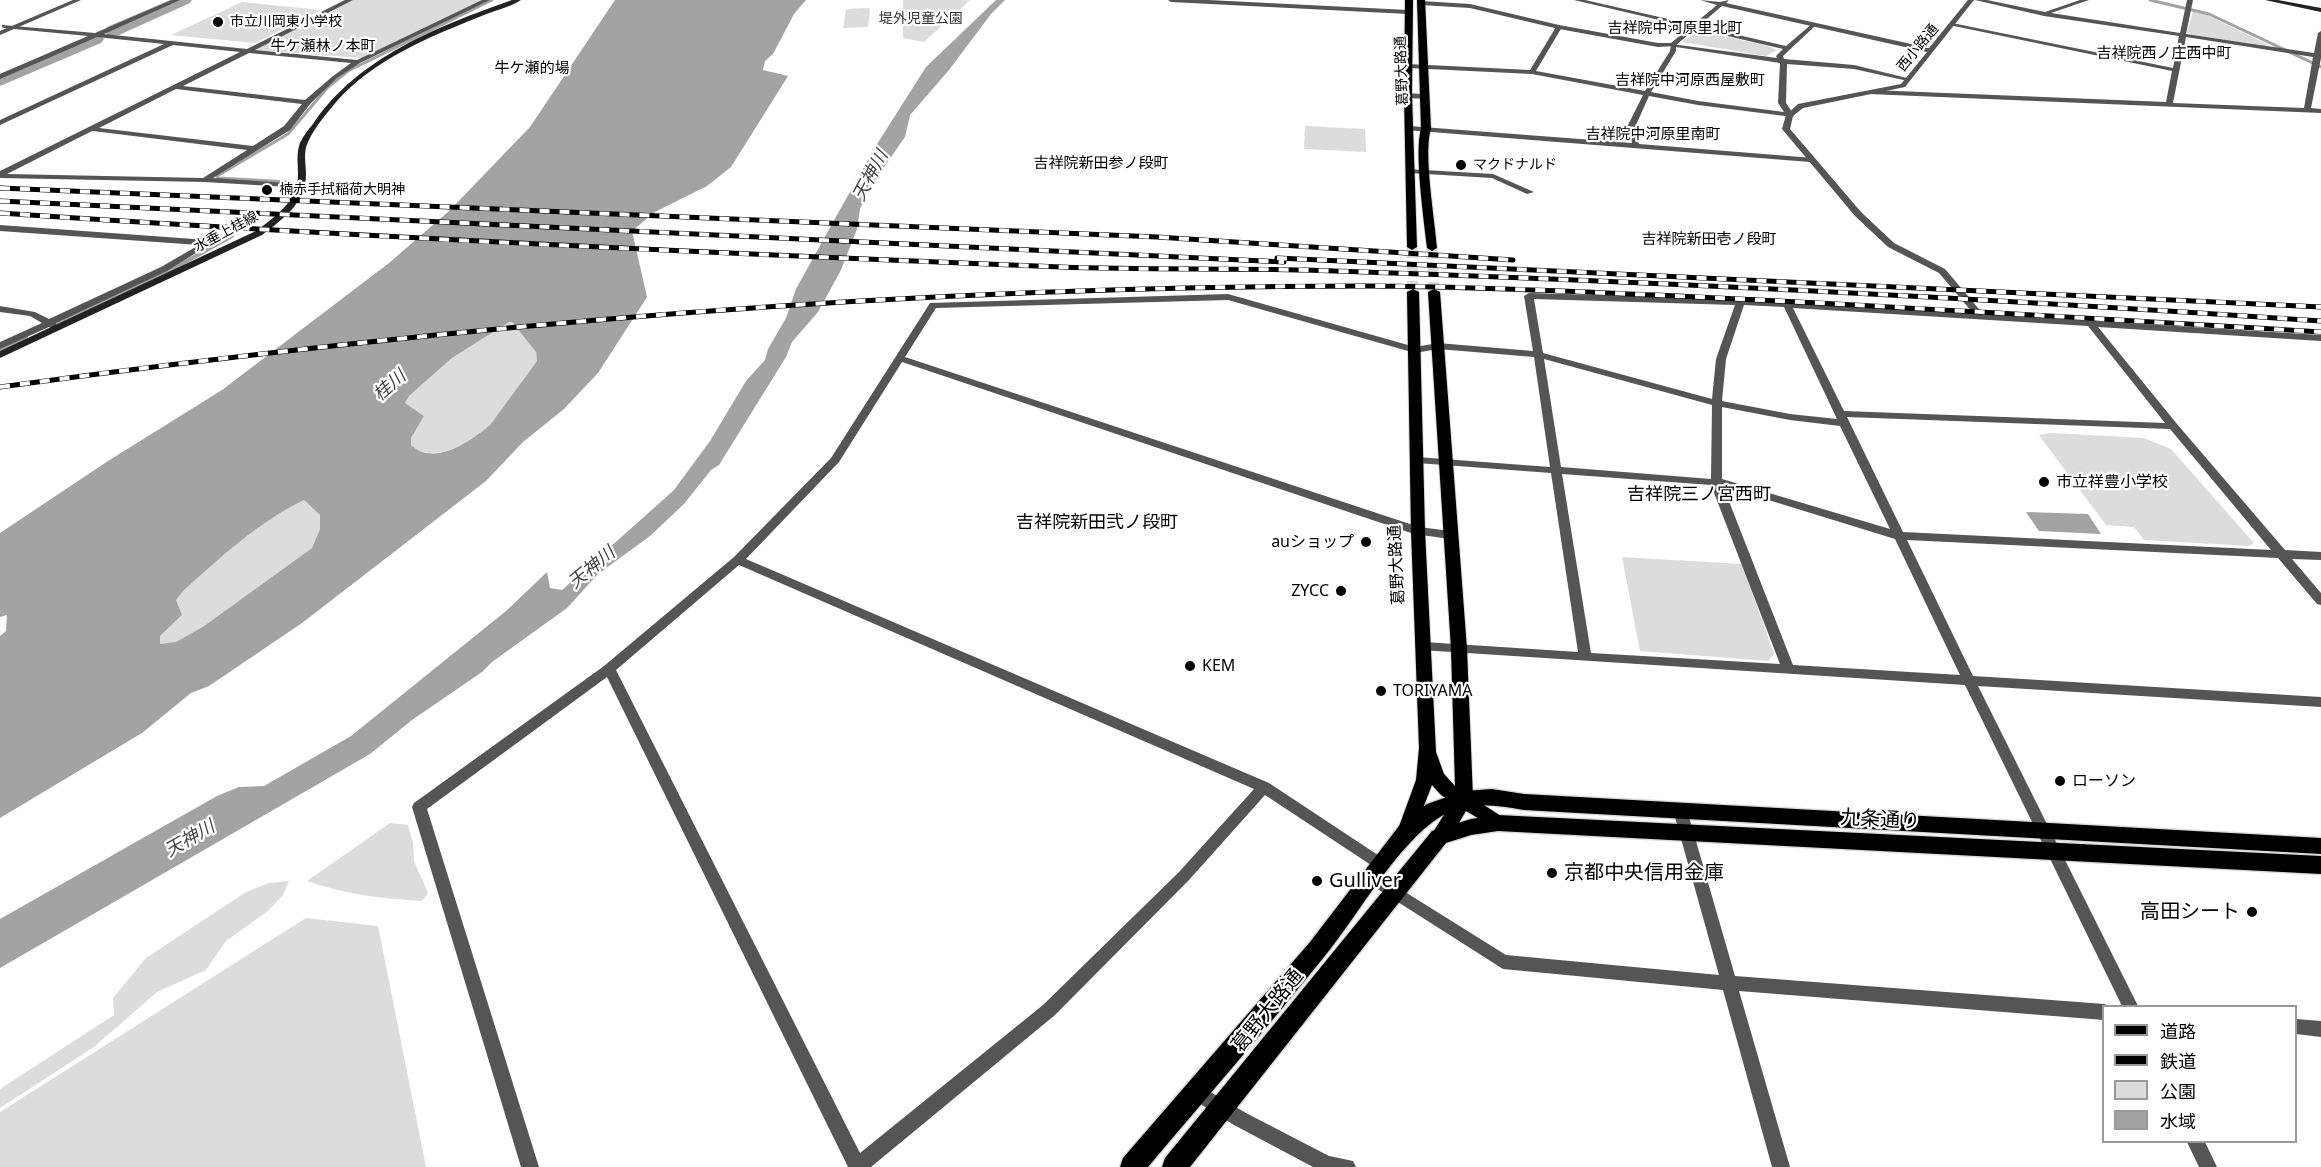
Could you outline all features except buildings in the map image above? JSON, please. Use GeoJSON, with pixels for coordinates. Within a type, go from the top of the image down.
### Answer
{"type":"FeatureCollection","features":[{"type":"Feature","properties":{"kind":"highway","name":"九条通り"},"geometry":{"type":"LineString","coordinates":[[1464,799],[1492,797],[1524,802],[2321,846]]}},
{"type":"Feature","properties":{"kind":"highway","name":"葛野大路通"},"geometry":{"type":"LineString","coordinates":[[1132,1167],[1318,949],[1406,832],[1434,810],[1464,799]]}},
{"type":"Feature","properties":{"kind":"highway","name":"九条通り"},"geometry":{"type":"LineString","coordinates":[[1439,837],[1471,827],[1498,823],[2321,866]]}},
{"type":"Feature","properties":{"kind":"highway","name":"葛野大路通"},"geometry":{"type":"LineString","coordinates":[[1174,1167],[1439,837]]}},
{"type":"Feature","properties":{"kind":"main road"},"geometry":{"type":"LineString","coordinates":[[294,186],[304,142],[346,88],[377,65],[413,46],[486,12],[518,0]]}},
{"type":"Feature","properties":{"kind":"main road","name":"葛野大路通"},"geometry":{"type":"LineString","coordinates":[[1408,0],[1412,247]]}},
{"type":"Feature","properties":{"kind":"main road"},"geometry":{"type":"LineString","coordinates":[[2268,0],[2321,10]]}},
{"type":"Feature","properties":{"kind":"main road","name":"葛野大路通"},"geometry":{"type":"LineString","coordinates":[[1421,1],[1426,129],[1424,135],[1425,172],[1432,248]]}},
{"type":"Feature","properties":{"kind":"main road","name":"水垂上桂線"},"geometry":{"type":"LineString","coordinates":[[0,355],[55,325],[259,233],[285,213],[299,196],[294,186]]}},
{"type":"Feature","properties":{"kind":"main road","name":"葛野大路通"},"geometry":{"type":"LineString","coordinates":[[1406,832],[1425,780],[1428,748],[1418,531],[1413,292]]}},
{"type":"Feature","properties":{"kind":"main road"},"geometry":{"type":"LineString","coordinates":[[1434,292],[1459,649],[1464,799]]}},
{"type":"Feature","properties":{"kind":"main road"},"geometry":{"type":"LineString","coordinates":[[1428,748],[1436,777],[1447,790],[1498,823]]}},
{"type":"Feature","properties":{"kind":"main road","name":"葛野大路通"},"geometry":{"type":"LineString","coordinates":[[1439,837],[1464,799]]}},
{"type":"Feature","properties":{"kind":"street"},"geometry":{"type":"LineString","coordinates":[[1,29],[66,0]]}},
{"type":"Feature","properties":{"kind":"street"},"geometry":{"type":"LineString","coordinates":[[1,29],[14,27],[78,0]]}},
{"type":"Feature","properties":{"kind":"street"},"geometry":{"type":"LineString","coordinates":[[0,78],[177,0]]}},
{"type":"Feature","properties":{"kind":"street"},"geometry":{"type":"LineString","coordinates":[[0,175],[350,0]]}},
{"type":"Feature","properties":{"kind":"street"},"geometry":{"type":"LineString","coordinates":[[205,180],[287,128],[307,102],[335,77],[358,62],[487,0]]}},
{"type":"Feature","properties":{"kind":"street"},"geometry":{"type":"LineString","coordinates":[[1171,0],[1230,1],[1408,12]]}},
{"type":"Feature","properties":{"kind":"street"},"geometry":{"type":"LineString","coordinates":[[1408,0],[1470,6],[1559,27],[1658,45],[1673,45],[1781,61],[1854,67],[1908,79]]}},
{"type":"Feature","properties":{"kind":"street"},"geometry":{"type":"LineString","coordinates":[[1470,6],[1479,0]]}},
{"type":"Feature","properties":{"kind":"street"},"geometry":{"type":"LineString","coordinates":[[1576,0],[1786,48]]}},
{"type":"Feature","properties":{"kind":"street"},"geometry":{"type":"LineString","coordinates":[[1703,0],[1724,2],[1932,51]]}},
{"type":"Feature","properties":{"kind":"street","name":"西小路通"},"geometry":{"type":"LineString","coordinates":[[1872,92],[1903,86],[1971,0]]}},
{"type":"Feature","properties":{"kind":"street"},"geometry":{"type":"LineString","coordinates":[[1978,0],[2044,14],[2295,51],[2317,60]]}},
{"type":"Feature","properties":{"kind":"street"},"geometry":{"type":"LineString","coordinates":[[2044,14],[2086,0]]}},
{"type":"Feature","properties":{"kind":"street"},"geometry":{"type":"LineString","coordinates":[[1636,146],[1632,125],[1647,93],[1673,51],[1673,45],[1724,2]]}},
{"type":"Feature","properties":{"kind":"street"},"geometry":{"type":"LineString","coordinates":[[2169,103],[2188,5]]}},
{"type":"Feature","properties":{"kind":"street"},"geometry":{"type":"LineString","coordinates":[[1790,115],[1782,103],[1784,64],[1779,56],[1813,24]]}},
{"type":"Feature","properties":{"kind":"street"},"geometry":{"type":"LineString","coordinates":[[1952,25],[2175,70]]}},
{"type":"Feature","properties":{"kind":"street"},"geometry":{"type":"LineString","coordinates":[[14,27],[358,62]]}},
{"type":"Feature","properties":{"kind":"street"},"geometry":{"type":"LineString","coordinates":[[1532,72],[1559,27]]}},
{"type":"Feature","properties":{"kind":"street"},"geometry":{"type":"LineString","coordinates":[[2307,109],[2321,33]]}},
{"type":"Feature","properties":{"kind":"street"},"geometry":{"type":"LineString","coordinates":[[1408,39],[1422,40]]}},
{"type":"Feature","properties":{"kind":"street"},"geometry":{"type":"LineString","coordinates":[[0,123],[172,43]]}},
{"type":"Feature","properties":{"kind":"street"},"geometry":{"type":"LineString","coordinates":[[1408,66],[1532,72],[1698,103],[1790,115]]}},
{"type":"Feature","properties":{"kind":"street"},"geometry":{"type":"LineString","coordinates":[[175,87],[307,102]]}},
{"type":"Feature","properties":{"kind":"street"},"geometry":{"type":"LineString","coordinates":[[1981,317],[1942,271],[1891,245],[1858,214],[1786,129],[1790,115],[1802,106],[1819,101],[1872,92],[2321,111]]}},
{"type":"Feature","properties":{"kind":"street"},"geometry":{"type":"LineString","coordinates":[[1408,95],[1424,96]]}},
{"type":"Feature","properties":{"kind":"street"},"geometry":{"type":"LineString","coordinates":[[92,128],[256,148]]}},
{"type":"Feature","properties":{"kind":"street"},"geometry":{"type":"LineString","coordinates":[[1409,128],[1810,160]]}},
{"type":"Feature","properties":{"kind":"street"},"geometry":{"type":"LineString","coordinates":[[1410,171],[1493,176],[1530,192]]}},
{"type":"Feature","properties":{"kind":"street"},"geometry":{"type":"LineString","coordinates":[[0,175],[205,180],[294,186]]}},
{"type":"Feature","properties":{"kind":"street"},"geometry":{"type":"LineString","coordinates":[[0,228],[208,243],[164,269],[55,325],[0,346]]}},
{"type":"Feature","properties":{"kind":"street"},"geometry":{"type":"LineString","coordinates":[[1585,657],[1529,296],[1740,302],[2321,339]]}},
{"type":"Feature","properties":{"kind":"street"},"geometry":{"type":"LineString","coordinates":[[531,1167],[419,807],[609,669],[738,560],[835,460],[933,305],[1228,297],[1415,350],[1438,346],[1537,354],[1717,403],[1790,417],[2173,426]]}},
{"type":"Feature","properties":{"kind":"street"},"geometry":{"type":"LineString","coordinates":[[1740,302],[1721,359],[1717,403],[1716,483],[1788,669]]}},
{"type":"Feature","properties":{"kind":"street"},"geometry":{"type":"LineString","coordinates":[[1787,305],[2041,829],[2129,1005]]}},
{"type":"Feature","properties":{"kind":"street"},"geometry":{"type":"LineString","coordinates":[[0,309],[32,314],[55,325]]}},
{"type":"Feature","properties":{"kind":"street"},"geometry":{"type":"LineString","coordinates":[[2091,324],[2173,426],[2321,601]]}},
{"type":"Feature","properties":{"kind":"street"},"geometry":{"type":"LineString","coordinates":[[899,358],[1418,531],[1450,535]]}},
{"type":"Feature","properties":{"kind":"street"},"geometry":{"type":"LineString","coordinates":[[1417,460],[1716,483],[1899,536],[2321,556]]}},
{"type":"Feature","properties":{"kind":"street"},"geometry":{"type":"LineString","coordinates":[[738,560],[1264,787],[1378,872],[1394,892],[1503,962],[1731,983],[2102,1012]]}},
{"type":"Feature","properties":{"kind":"street"},"geometry":{"type":"LineString","coordinates":[[1424,647],[2321,702]]}},
{"type":"Feature","properties":{"kind":"street"},"geometry":{"type":"LineString","coordinates":[[609,669],[857,1167],[1049,1010],[1184,876],[1264,787]]}},
{"type":"Feature","properties":{"kind":"street"},"geometry":{"type":"LineString","coordinates":[[1680,810],[1731,983],[1781,1167]]}},
{"type":"Feature","properties":{"kind":"street"},"geometry":{"type":"LineString","coordinates":[[2297,1027],[2321,1029]]}},
{"type":"Feature","properties":{"kind":"street"},"geometry":{"type":"LineString","coordinates":[[1195,1091],[1327,1166],[1347,1167]]}},
{"type":"Feature","properties":{"kind":"street"},"geometry":{"type":"LineString","coordinates":[[2196,1143],[2208,1167]]}},
{"type":"Feature","properties":{"kind":"green space"},"geometry":{"type":"Polygon","coordinates":[[[353,0],[483,0],[361,58],[257,50],[256,48],[353,0]]]}},
{"type":"Feature","properties":{"kind":"green space","name":"堤外児童公園"},"geometry":{"type":"Polygon","coordinates":[[[903,0],[970,0],[924,42],[903,38],[903,0]]]}},
{"type":"Feature","properties":{"kind":"green space"},"geometry":{"type":"Polygon","coordinates":[[[242,2],[321,10],[255,43],[171,35],[242,2]]]}},
{"type":"Feature","properties":{"kind":"green space"},"geometry":{"type":"Polygon","coordinates":[[[870,8],[868,27],[843,28],[846,9],[870,8]]]}},
{"type":"Feature","properties":{"kind":"green space"},"geometry":{"type":"Polygon","coordinates":[[[2193,11],[2203,13],[2271,46],[2192,35],[2187,32],[2193,11]]]}},
{"type":"Feature","properties":{"kind":"green space"},"geometry":{"type":"Polygon","coordinates":[[[1698,30],[1777,50],[1766,56],[1682,42],[1698,30]]]}},
{"type":"Feature","properties":{"kind":"green space"},"geometry":{"type":"Polygon","coordinates":[[[1305,126],[1365,129],[1366,152],[1304,149],[1305,126]]]}},
{"type":"Feature","properties":{"kind":"green space"},"geometry":{"type":"Polygon","coordinates":[[[512,322],[536,352],[537,361],[490,425],[463,444],[441,452],[420,451],[411,445],[411,438],[424,416],[405,403],[409,396],[452,358],[512,322]]]}},
{"type":"Feature","properties":{"kind":"green space"},"geometry":{"type":"Polygon","coordinates":[[[2051,433],[2144,438],[2171,449],[2254,543],[2249,546],[2144,540],[2134,527],[2106,525],[2039,435],[2051,433]]]}},
{"type":"Feature","properties":{"kind":"green space"},"geometry":{"type":"Polygon","coordinates":[[[304,500],[320,515],[320,529],[312,548],[204,626],[176,642],[160,644],[160,636],[182,615],[176,600],[183,591],[255,530],[304,500]]]}},
{"type":"Feature","properties":{"kind":"green space"},"geometry":{"type":"Polygon","coordinates":[[[1622,557],[1742,564],[1774,654],[1768,661],[1640,651],[1622,557]]]}},
{"type":"Feature","properties":{"kind":"green space"},"geometry":{"type":"Polygon","coordinates":[[[390,823],[408,825],[413,843],[414,861],[428,893],[422,901],[364,895],[307,881],[390,823]]]}},
{"type":"Feature","properties":{"kind":"green space"},"geometry":{"type":"Polygon","coordinates":[[[289,881],[283,895],[268,911],[226,941],[206,970],[157,992],[94,1047],[0,1108],[0,1089],[114,1015],[113,998],[146,958],[246,892],[269,883],[289,881]]]}},
{"type":"Feature","properties":{"kind":"green space"},"geometry":{"type":"Polygon","coordinates":[[[306,918],[378,926],[426,1167],[0,1167],[0,1112],[306,918]]]}},
{"type":"Feature","properties":{"kind":"water","name":"桂川"},"geometry":{"type":"Polygon","coordinates":[[[615,0],[806,0],[794,14],[773,54],[765,61],[763,70],[788,76],[731,167],[707,186],[655,212],[632,231],[647,297],[598,373],[564,409],[523,442],[486,481],[302,623],[209,686],[191,693],[142,733],[0,818],[0,636],[6,631],[7,615],[0,617],[0,533],[108,461],[222,390],[389,263],[449,211],[530,127],[615,0]],[[512,322],[452,358],[409,396],[405,403],[424,416],[411,438],[411,445],[420,451],[441,453],[463,444],[490,425],[537,361],[536,352],[512,322]],[[304,500],[255,530],[183,591],[176,600],[182,615],[160,636],[160,644],[176,642],[204,626],[312,548],[320,529],[320,515],[304,500]]]}},
{"type":"Feature","properties":{"kind":"water","name":"天神川"},"geometry":{"type":"Polygon","coordinates":[[[996,0],[1005,0],[991,14],[949,70],[910,115],[905,137],[870,187],[860,209],[857,229],[841,270],[818,312],[792,342],[786,357],[719,465],[711,470],[684,504],[650,536],[598,574],[567,608],[492,662],[482,672],[412,720],[370,754],[0,968],[0,919],[217,796],[239,787],[264,786],[351,736],[506,611],[547,572],[550,588],[562,590],[674,490],[710,441],[746,381],[765,360],[768,349],[786,318],[796,289],[879,141],[926,67],[996,0]]]}},
{"type":"Feature","properties":{"kind":"water"},"geometry":{"type":"Polygon","coordinates":[[[2026,512],[2088,514],[2101,534],[2039,531],[2026,512]]]}},
{"type":"Feature","properties":{"kind":"waterway"},"geometry":{"type":"LineString","coordinates":[[113,31],[184,0]]}},
{"type":"Feature","properties":{"kind":"waterway"},"geometry":{"type":"LineString","coordinates":[[286,188],[290,182],[218,178],[217,176],[288,134],[328,87],[348,71],[492,0]]}},
{"type":"Feature","properties":{"kind":"waterway"},"geometry":{"type":"LineString","coordinates":[[2150,0],[2209,14],[2321,67]]}},
{"type":"Feature","properties":{"kind":"waterway"},"geometry":{"type":"LineString","coordinates":[[0,81],[95,39]]}},
{"type":"Feature","properties":{"kind":"waterway"},"geometry":{"type":"LineString","coordinates":[[51,326],[169,271],[232,236]]}},
{"type":"Feature","properties":{"kind":"waterway"},"geometry":{"type":"LineString","coordinates":[[0,349],[26,337]]}},
{"type":"Feature","properties":{"kind":"tunnel"},"geometry":{"type":"LineString","coordinates":[[1412,247],[1413,292]]}},
{"type":"Feature","properties":{"kind":"tunnel"},"geometry":{"type":"LineString","coordinates":[[1432,248],[1434,292]]}},
{"type":"Feature","properties":{"kind":"railway"},"geometry":{"type":"LineString","coordinates":[[3,188],[0,188],[1157,237],[1513,260]]}},
{"type":"Feature","properties":{"kind":"railway"},"geometry":{"type":"LineString","coordinates":[[0,201],[1284,262]]}},
{"type":"Feature","properties":{"kind":"railway"},"geometry":{"type":"LineString","coordinates":[[0,213],[397,237],[796,256],[1092,268],[1433,274],[1687,285],[2321,321]]}},
{"type":"Feature","properties":{"kind":"railway"},"geometry":{"type":"LineString","coordinates":[[1277,258],[2321,307]]}},
{"type":"Feature","properties":{"kind":"railway"},"geometry":{"type":"LineString","coordinates":[[0,387],[340,345],[680,313],[1020,293],[1191,288],[1400,286],[1546,290],[1822,303],[2321,332]]}},
{"type":"Feature","properties":{"kind":"place","name":"市立川岡東小学校"},"geometry":{"type":"Point","coordinates":[218,22]}},
{"type":"Feature","properties":{"kind":"place","name":"マクドナルド"},"geometry":{"type":"Point","coordinates":[1461,165]}},
{"type":"Feature","properties":{"kind":"place","name":"楠赤手拭稲荷大明神"},"geometry":{"type":"Point","coordinates":[267,190]}},
{"type":"Feature","properties":{"kind":"place","name":"市立祥豊小学校"},"geometry":{"type":"Point","coordinates":[2044,482]}},
{"type":"Feature","properties":{"kind":"place","name":"auショップ"},"geometry":{"type":"Point","coordinates":[1366,542]}},
{"type":"Feature","properties":{"kind":"place","name":"ZYCC"},"geometry":{"type":"Point","coordinates":[1341,591]}},
{"type":"Feature","properties":{"kind":"place","name":"KEM"},"geometry":{"type":"Point","coordinates":[1190,666]}},
{"type":"Feature","properties":{"kind":"place","name":"TORIYAMA"},"geometry":{"type":"Point","coordinates":[1381,691]}},
{"type":"Feature","properties":{"kind":"place","name":"ローソン"},"geometry":{"type":"Point","coordinates":[2060,781]}},
{"type":"Feature","properties":{"kind":"place","name":"京都中央信用金庫"},"geometry":{"type":"Point","coordinates":[1552,873]}},
{"type":"Feature","properties":{"kind":"place","name":"Gulliver"},"geometry":{"type":"Point","coordinates":[1317,881]}},
{"type":"Feature","properties":{"kind":"place","name":"高田シート"},"geometry":{"type":"Point","coordinates":[2252,912]}},
{"type":"Feature","properties":{"kind":"district","name":"吉祥院中河原里北町"},"geometry":{"type":"Point","coordinates":[1675,29]}},
{"type":"Feature","properties":{"kind":"district","name":"牛ケ瀬林ノ本町"},"geometry":{"type":"Point","coordinates":[323,47]}},
{"type":"Feature","properties":{"kind":"district","name":"吉祥院西ノ庄西中町"},"geometry":{"type":"Point","coordinates":[2164,54]}},
{"type":"Feature","properties":{"kind":"district","name":"牛ケ瀬的場"},"geometry":{"type":"Point","coordinates":[532,69]}},
{"type":"Feature","properties":{"kind":"district","name":"吉祥院中河原西屋敷町"},"geometry":{"type":"Point","coordinates":[1690,81]}},
{"type":"Feature","properties":{"kind":"district","name":"吉祥院中河原里南町"},"geometry":{"type":"Point","coordinates":[1653,135]}},
{"type":"Feature","properties":{"kind":"district","name":"吉祥院新田参ノ段町"},"geometry":{"type":"Point","coordinates":[1101,164]}},
{"type":"Feature","properties":{"kind":"district","name":"吉祥院新田壱ノ段町"},"geometry":{"type":"Point","coordinates":[1709,240]}},
{"type":"Feature","properties":{"kind":"district","name":"吉祥院三ノ宮西町"},"geometry":{"type":"Point","coordinates":[1699,495]}},
{"type":"Feature","properties":{"kind":"district","name":"吉祥院新田弐ノ段町"},"geometry":{"type":"Point","coordinates":[1097,523]}}]}
